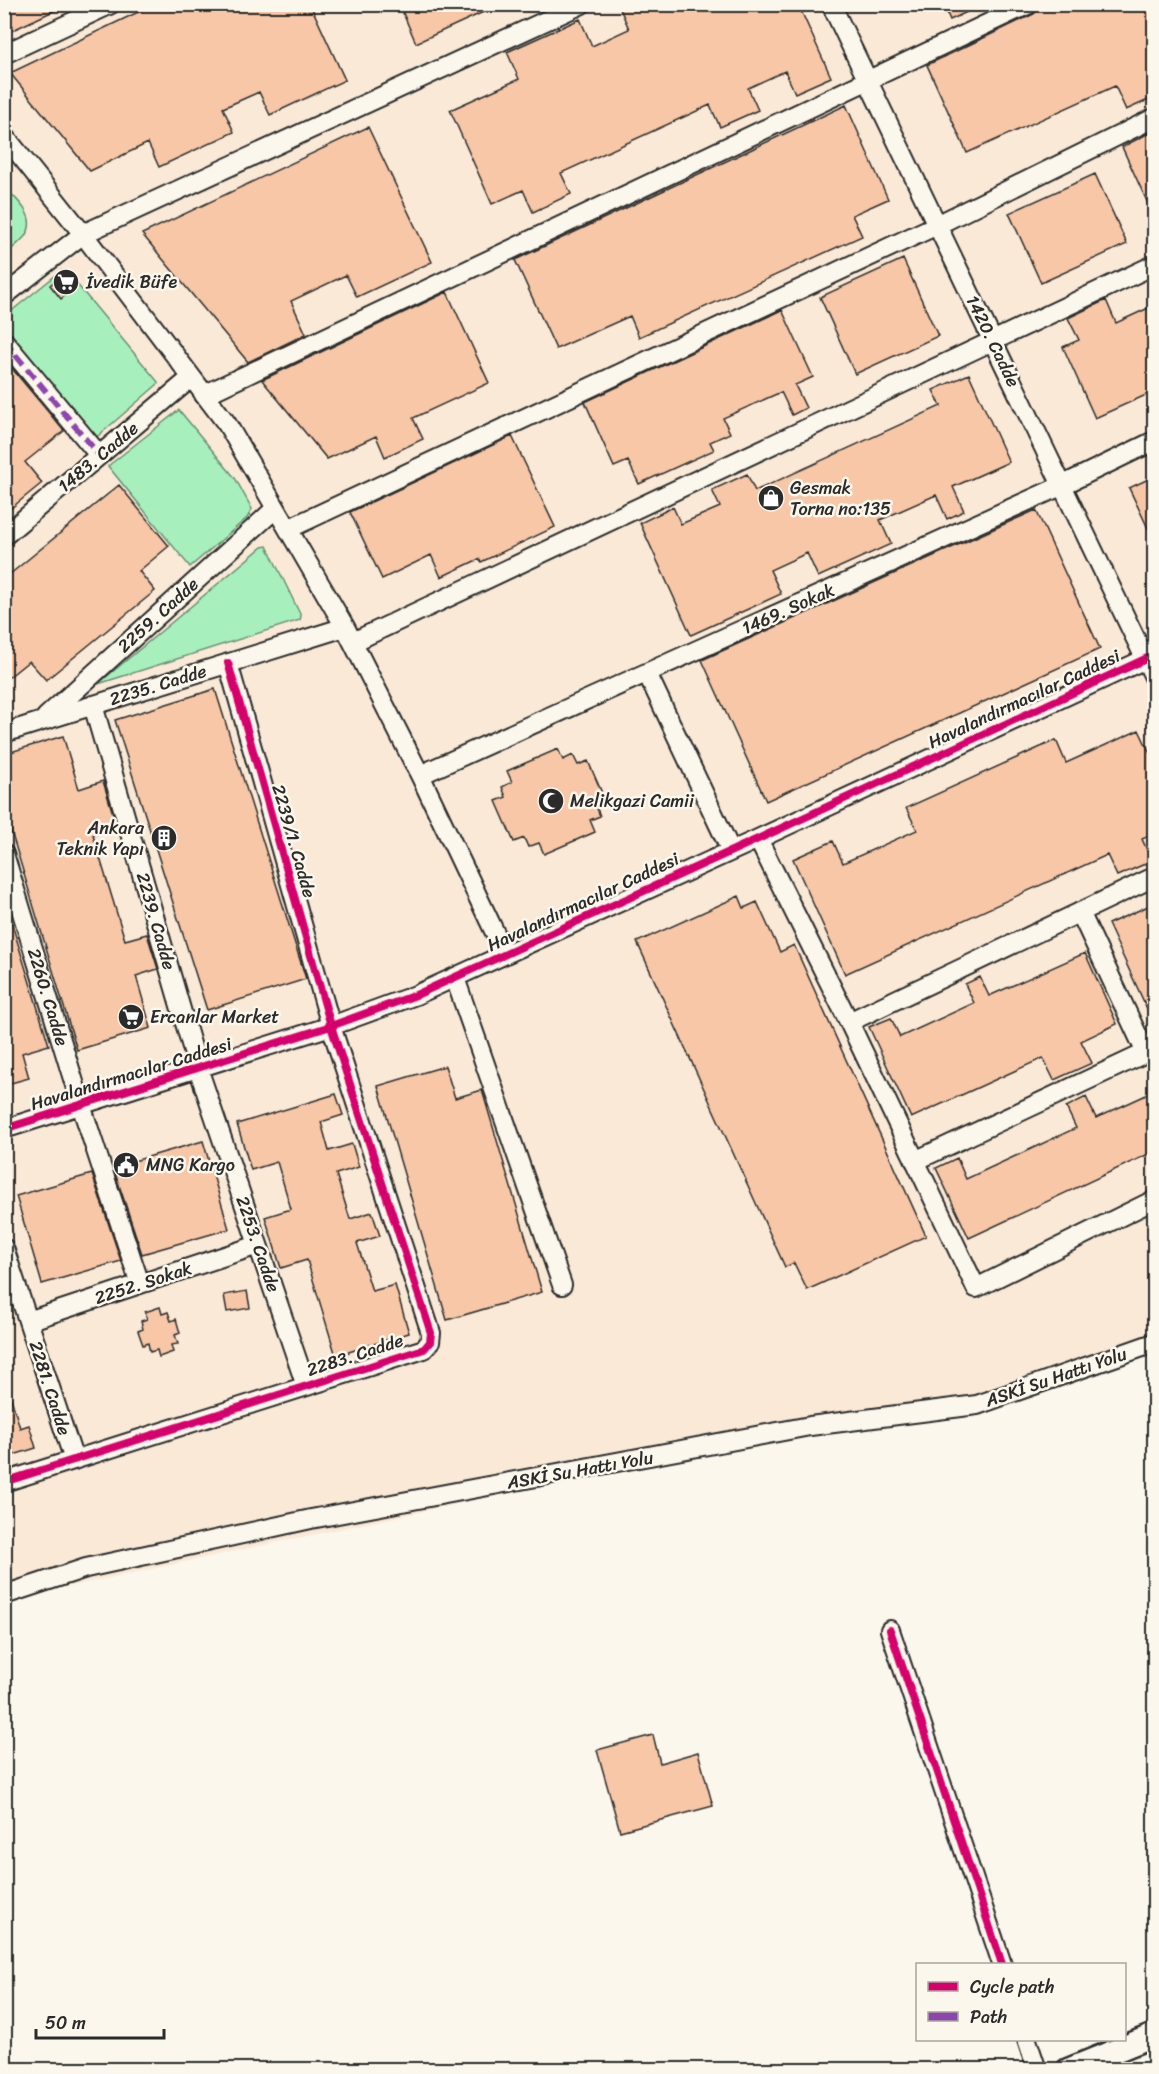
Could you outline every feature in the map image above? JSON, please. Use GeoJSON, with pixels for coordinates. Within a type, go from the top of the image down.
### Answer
{"type":"FeatureCollection","features":[{"type":"Feature","properties":{"kind":"main road"},"geometry":{"type":"LineString","coordinates":[[1068,2070],[1155,2035]]}},
{"type":"Feature","properties":{"kind":"street"},"geometry":{"type":"LineString","coordinates":[[4,54],[111,4]]}},
{"type":"Feature","properties":{"kind":"street"},"geometry":{"type":"LineString","coordinates":[[4,296],[83,234],[582,4]]}},
{"type":"Feature","properties":{"kind":"street","name":"1420. Cadde"},"geometry":{"type":"LineString","coordinates":[[831,4],[1063,485],[1150,657],[1155,677]]}},
{"type":"Feature","properties":{"kind":"street"},"geometry":{"type":"LineString","coordinates":[[204,395],[1029,4]]}},
{"type":"Feature","properties":{"kind":"street"},"geometry":{"type":"LineString","coordinates":[[288,529],[937,225],[1155,118]]}},
{"type":"Feature","properties":{"kind":"street"},"geometry":{"type":"LineString","coordinates":[[4,135],[83,234],[227,424],[349,635],[420,775],[505,954]]}},
{"type":"Feature","properties":{"kind":"street","name":"2235. Cadde"},"geometry":{"type":"LineString","coordinates":[[7,728],[40,722],[228,663],[349,635],[1155,265]]}},
{"type":"Feature","properties":{"kind":"street"},"geometry":{"type":"LineString","coordinates":[[4,341],[99,455]]}},
{"type":"Feature","properties":{"kind":"street","name":"1483. Cadde"},"geometry":{"type":"LineString","coordinates":[[4,537],[191,378]]}},
{"type":"Feature","properties":{"kind":"street","name":"1469. Sokak"},"geometry":{"type":"LineString","coordinates":[[420,775],[1063,485],[1155,441]]}},
{"type":"Feature","properties":{"kind":"street","name":"2259. Cadde"},"geometry":{"type":"LineString","coordinates":[[40,722],[276,508]]}},
{"type":"Feature","properties":{"kind":"street","name":"Havalandırmacılar Caddesi"},"geometry":{"type":"LineString","coordinates":[[4,1129],[331,1026],[416,995],[1150,657]]}},
{"type":"Feature","properties":{"kind":"street","name":"2239/1. Cadde"},"geometry":{"type":"LineString","coordinates":[[228,663],[331,1026]]}},
{"type":"Feature","properties":{"kind":"street"},"geometry":{"type":"LineString","coordinates":[[647,673],[731,851]]}},
{"type":"Feature","properties":{"kind":"street","name":"2239. Cadde"},"geometry":{"type":"LineString","coordinates":[[93,705],[198,1068]]}},
{"type":"Feature","properties":{"kind":"street"},"geometry":{"type":"LineString","coordinates":[[758,839],[849,1022],[976,1288],[1155,1200]]}},
{"type":"Feature","properties":{"kind":"street","name":"2260. Cadde"},"geometry":{"type":"LineString","coordinates":[[4,854],[81,1105],[140,1284]]}},
{"type":"Feature","properties":{"kind":"street"},"geometry":{"type":"LineString","coordinates":[[849,1022],[1155,877]]}},
{"type":"Feature","properties":{"kind":"street"},"geometry":{"type":"LineString","coordinates":[[915,1161],[1150,1051],[1080,912]]}},
{"type":"Feature","properties":{"kind":"street"},"geometry":{"type":"LineString","coordinates":[[455,978],[562,1285]]}},
{"type":"Feature","properties":{"kind":"street","name":"2283. Cadde"},"geometry":{"type":"LineString","coordinates":[[4,1482],[424,1349],[430,1342],[431,1337],[331,1026]]}},
{"type":"Feature","properties":{"kind":"street","name":"2253. Cadde"},"geometry":{"type":"LineString","coordinates":[[198,1068],[306,1386]]}},
{"type":"Feature","properties":{"kind":"street","name":"2252. Sokak"},"geometry":{"type":"LineString","coordinates":[[28,1321],[258,1245]]}},
{"type":"Feature","properties":{"kind":"street","name":"2281. Cadde"},"geometry":{"type":"LineString","coordinates":[[4,1248],[74,1460]]}},
{"type":"Feature","properties":{"kind":"street","name":"ASKİ Su Hattı Yolu"},"geometry":{"type":"LineString","coordinates":[[4,1595],[86,1568],[311,1518],[810,1426],[977,1405],[1155,1343]]}},
{"type":"Feature","properties":{"kind":"street"},"geometry":{"type":"LineString","coordinates":[[890,1630],[1001,1963]]}},
{"type":"Feature","properties":{"kind":"street"},"geometry":{"type":"LineString","coordinates":[[1027,2041],[1037,2070]]}},
{"type":"Feature","properties":{"kind":"shaded area"},"geometry":{"type":"Polygon","coordinates":[[[4,5],[1154,5],[1154,1356],[5,1600],[4,5]]]}},
{"type":"Feature","properties":{"kind":"green space"},"geometry":{"type":"Polygon","coordinates":[[[4,187],[24,208],[29,221],[26,235],[5,255],[4,187]]]}},
{"type":"Feature","properties":{"kind":"green space"},"geometry":{"type":"Polygon","coordinates":[[[61,271],[66,271],[158,382],[91,442],[5,336],[4,317],[61,271]]]}},
{"type":"Feature","properties":{"kind":"green space"},"geometry":{"type":"Polygon","coordinates":[[[179,410],[235,478],[252,509],[247,518],[190,567],[108,466],[179,410]]]}},
{"type":"Feature","properties":{"kind":"green space"},"geometry":{"type":"Polygon","coordinates":[[[267,546],[301,616],[300,620],[98,684],[262,547],[267,546]]]}},
{"type":"Feature","properties":{"kind":"building"},"geometry":{"type":"Polygon","coordinates":[[[4,4],[68,4],[9,32],[4,23],[4,4]]]}},
{"type":"Feature","properties":{"kind":"building"},"geometry":{"type":"Polygon","coordinates":[[[155,4],[310,4],[345,80],[270,115],[259,92],[223,108],[234,132],[159,167],[148,143],[90,171],[10,73],[155,4]]]}},
{"type":"Feature","properties":{"kind":"building"},"geometry":{"type":"Polygon","coordinates":[[[399,4],[501,4],[416,43],[399,4]]]}},
{"type":"Feature","properties":{"kind":"building"},"geometry":{"type":"Polygon","coordinates":[[[618,4],[798,4],[831,77],[795,93],[785,71],[748,88],[758,110],[720,127],[710,105],[561,173],[571,194],[533,212],[523,190],[492,204],[450,110],[519,79],[507,52],[580,19],[592,46],[629,29],[618,4]]]}},
{"type":"Feature","properties":{"kind":"building"},"geometry":{"type":"Polygon","coordinates":[[[943,4],[984,4],[950,20],[943,4]]]}},
{"type":"Feature","properties":{"kind":"building"},"geometry":{"type":"Polygon","coordinates":[[[1046,4],[1155,4],[1155,97],[1126,110],[1115,86],[967,153],[927,65],[1034,14],[1046,4]]]}},
{"type":"Feature","properties":{"kind":"building"},"geometry":{"type":"Polygon","coordinates":[[[846,105],[888,199],[852,215],[862,236],[639,337],[630,316],[556,349],[515,260],[846,105]]]}},
{"type":"Feature","properties":{"kind":"building"},"geometry":{"type":"Polygon","coordinates":[[[368,127],[432,262],[357,297],[346,275],[291,301],[306,334],[248,362],[142,234],[368,127]]]}},
{"type":"Feature","properties":{"kind":"building"},"geometry":{"type":"Polygon","coordinates":[[[1155,130],[1155,219],[1122,147],[1155,130]]]}},
{"type":"Feature","properties":{"kind":"building"},"geometry":{"type":"Polygon","coordinates":[[[1095,174],[1127,244],[1041,283],[1009,213],[1095,174]]]}},
{"type":"Feature","properties":{"kind":"building"},"geometry":{"type":"Polygon","coordinates":[[[903,259],[938,336],[855,374],[820,297],[903,259]]]}},
{"type":"Feature","properties":{"kind":"building"},"geometry":{"type":"Polygon","coordinates":[[[63,274],[75,287],[61,299],[50,285],[63,274]]]}},
{"type":"Feature","properties":{"kind":"building"},"geometry":{"type":"Polygon","coordinates":[[[447,292],[489,383],[413,418],[423,439],[385,457],[376,436],[327,459],[262,380],[447,292]]]}},
{"type":"Feature","properties":{"kind":"building"},"geometry":{"type":"Polygon","coordinates":[[[1106,300],[1116,323],[1155,305],[1155,391],[1095,418],[1063,347],[1079,340],[1068,318],[1106,300]]]}},
{"type":"Feature","properties":{"kind":"building"},"geometry":{"type":"Polygon","coordinates":[[[782,310],[813,377],[795,385],[806,408],[792,415],[781,392],[723,418],[730,433],[710,442],[714,450],[639,484],[628,461],[614,467],[585,402],[782,310]]]}},
{"type":"Feature","properties":{"kind":"building"},"geometry":{"type":"Polygon","coordinates":[[[4,359],[64,431],[25,462],[42,483],[4,514],[4,359]]]}},
{"type":"Feature","properties":{"kind":"building"},"geometry":{"type":"Polygon","coordinates":[[[969,374],[1009,462],[953,487],[964,511],[947,519],[936,495],[880,520],[891,544],[818,577],[807,553],[770,570],[781,594],[691,635],[640,523],[673,507],[681,524],[720,507],[712,490],[747,474],[755,491],[941,406],[933,390],[969,374]]]}},
{"type":"Feature","properties":{"kind":"building"},"geometry":{"type":"Polygon","coordinates":[[[512,436],[555,527],[481,562],[479,559],[441,577],[431,555],[382,579],[350,512],[512,436]]]}},
{"type":"Feature","properties":{"kind":"building"},"geometry":{"type":"Polygon","coordinates":[[[1155,476],[1155,543],[1129,488],[1155,476]]]}},
{"type":"Feature","properties":{"kind":"building"},"geometry":{"type":"Polygon","coordinates":[[[119,485],[169,546],[139,571],[155,591],[46,680],[29,661],[4,681],[4,579],[119,485]]]}},
{"type":"Feature","properties":{"kind":"building"},"geometry":{"type":"Polygon","coordinates":[[[1036,510],[1100,649],[766,801],[702,660],[1036,510]]]}},
{"type":"Feature","properties":{"kind":"building"},"geometry":{"type":"Polygon","coordinates":[[[215,689],[306,979],[207,1010],[115,720],[215,689]]]}},
{"type":"Feature","properties":{"kind":"building"},"geometry":{"type":"Polygon","coordinates":[[[1139,730],[1155,764],[1155,833],[1142,839],[1152,861],[1117,876],[1107,855],[845,974],[793,859],[833,841],[843,863],[917,830],[906,808],[1056,740],[1066,763],[1139,730]]]}},
{"type":"Feature","properties":{"kind":"building"},"geometry":{"type":"Polygon","coordinates":[[[63,736],[79,789],[103,781],[117,827],[93,835],[125,940],[147,934],[158,969],[136,976],[151,1028],[77,1050],[4,808],[4,754],[63,736]]]}},
{"type":"Feature","properties":{"kind":"building","name":"Melikgazi Camii"},"geometry":{"type":"Polygon","coordinates":[[[558,749],[563,760],[573,755],[578,765],[588,761],[606,802],[596,806],[600,816],[590,820],[595,832],[544,854],[539,843],[528,847],[524,838],[514,842],[496,801],[506,797],[502,787],[512,782],[507,771],[558,749]]]}},
{"type":"Feature","properties":{"kind":"building"},"geometry":{"type":"Polygon","coordinates":[[[739,896],[744,908],[757,902],[780,952],[794,945],[926,1236],[807,1290],[794,1263],[785,1267],[637,942],[739,896]]]}},
{"type":"Feature","properties":{"kind":"building"},"geometry":{"type":"Polygon","coordinates":[[[1155,903],[1155,1026],[1108,924],[1155,903]]]}},
{"type":"Feature","properties":{"kind":"building"},"geometry":{"type":"Polygon","coordinates":[[[4,911],[8,911],[49,1045],[22,1053],[29,1078],[4,1085],[4,911]]]}},
{"type":"Feature","properties":{"kind":"building"},"geometry":{"type":"Polygon","coordinates":[[[1085,953],[1117,1024],[1081,1041],[1092,1063],[1054,1080],[1043,1058],[911,1118],[869,1027],[891,1018],[900,1037],[974,1003],[965,984],[980,977],[989,996],[1085,953]]]}},
{"type":"Feature","properties":{"kind":"building"},"geometry":{"type":"Polygon","coordinates":[[[445,1066],[455,1098],[482,1090],[542,1292],[447,1320],[378,1086],[445,1066]]]}},
{"type":"Feature","properties":{"kind":"building"},"geometry":{"type":"Polygon","coordinates":[[[1155,1091],[1155,1151],[969,1238],[936,1168],[957,1158],[966,1179],[1076,1128],[1066,1107],[1086,1097],[1096,1118],[1155,1091]]]}},
{"type":"Feature","properties":{"kind":"building"},"geometry":{"type":"Polygon","coordinates":[[[336,1094],[343,1115],[321,1122],[329,1151],[352,1144],[359,1167],[336,1174],[350,1219],[372,1212],[380,1236],[357,1243],[372,1291],[395,1285],[409,1333],[336,1356],[307,1260],[281,1268],[265,1217],[291,1209],[277,1162],[251,1170],[237,1124],[336,1094]]]}},
{"type":"Feature","properties":{"kind":"building"},"geometry":{"type":"Polygon","coordinates":[[[203,1141],[229,1229],[142,1254],[113,1167],[203,1141]]]}},
{"type":"Feature","properties":{"kind":"building"},"geometry":{"type":"Polygon","coordinates":[[[92,1174],[121,1261],[42,1284],[16,1196],[92,1174]]]}},
{"type":"Feature","properties":{"kind":"building"},"geometry":{"type":"Polygon","coordinates":[[[247,1291],[250,1308],[227,1312],[224,1295],[247,1291]]]}},
{"type":"Feature","properties":{"kind":"building"},"geometry":{"type":"Polygon","coordinates":[[[160,1307],[162,1314],[168,1312],[171,1321],[176,1319],[180,1333],[175,1335],[178,1344],[171,1345],[173,1352],[159,1357],[157,1350],[150,1352],[148,1343],[143,1345],[138,1331],[143,1329],[141,1321],[147,1319],[145,1312],[160,1307]]]}},
{"type":"Feature","properties":{"kind":"building"},"geometry":{"type":"Polygon","coordinates":[[[4,1388],[8,1388],[20,1428],[29,1425],[36,1448],[4,1458],[4,1388]]]}},
{"type":"Feature","properties":{"kind":"building"},"geometry":{"type":"Polygon","coordinates":[[[653,1735],[660,1763],[698,1752],[713,1806],[620,1831],[597,1750],[653,1735]]]}},
{"type":"Feature","properties":{"kind":"marked path"},"geometry":{"type":"LineString","coordinates":[[4,341],[99,455]]}},
{"type":"Feature","properties":{"kind":"cycle path"},"geometry":{"type":"LineString","coordinates":[[4,1129],[331,1026],[416,995],[1154,655]]}},
{"type":"Feature","properties":{"kind":"cycle path"},"geometry":{"type":"LineString","coordinates":[[4,1482],[424,1349],[430,1342],[431,1333],[331,1026],[228,663]]}},
{"type":"Feature","properties":{"kind":"cycle path"},"geometry":{"type":"LineString","coordinates":[[890,1630],[1002,1963]]}},
{"type":"Feature","properties":{"kind":"place","name":"İvedik Büfe"},"geometry":{"type":"Point","coordinates":[66,282]}},
{"type":"Feature","properties":{"kind":"place","name":"Gesmak Torna no:135"},"geometry":{"type":"Point","coordinates":[771,498]}},
{"type":"Feature","properties":{"kind":"place","name":"Melikgazi Camii"},"geometry":{"type":"Point","coordinates":[551,801]}},
{"type":"Feature","properties":{"kind":"place","name":"Ankara Teknik Yapı"},"geometry":{"type":"Point","coordinates":[164,838]}},
{"type":"Feature","properties":{"kind":"place","name":"Ercanlar Market"},"geometry":{"type":"Point","coordinates":[131,1017]}},
{"type":"Feature","properties":{"kind":"place","name":"MNG Kargo"},"geometry":{"type":"Point","coordinates":[126,1165]}}]}
